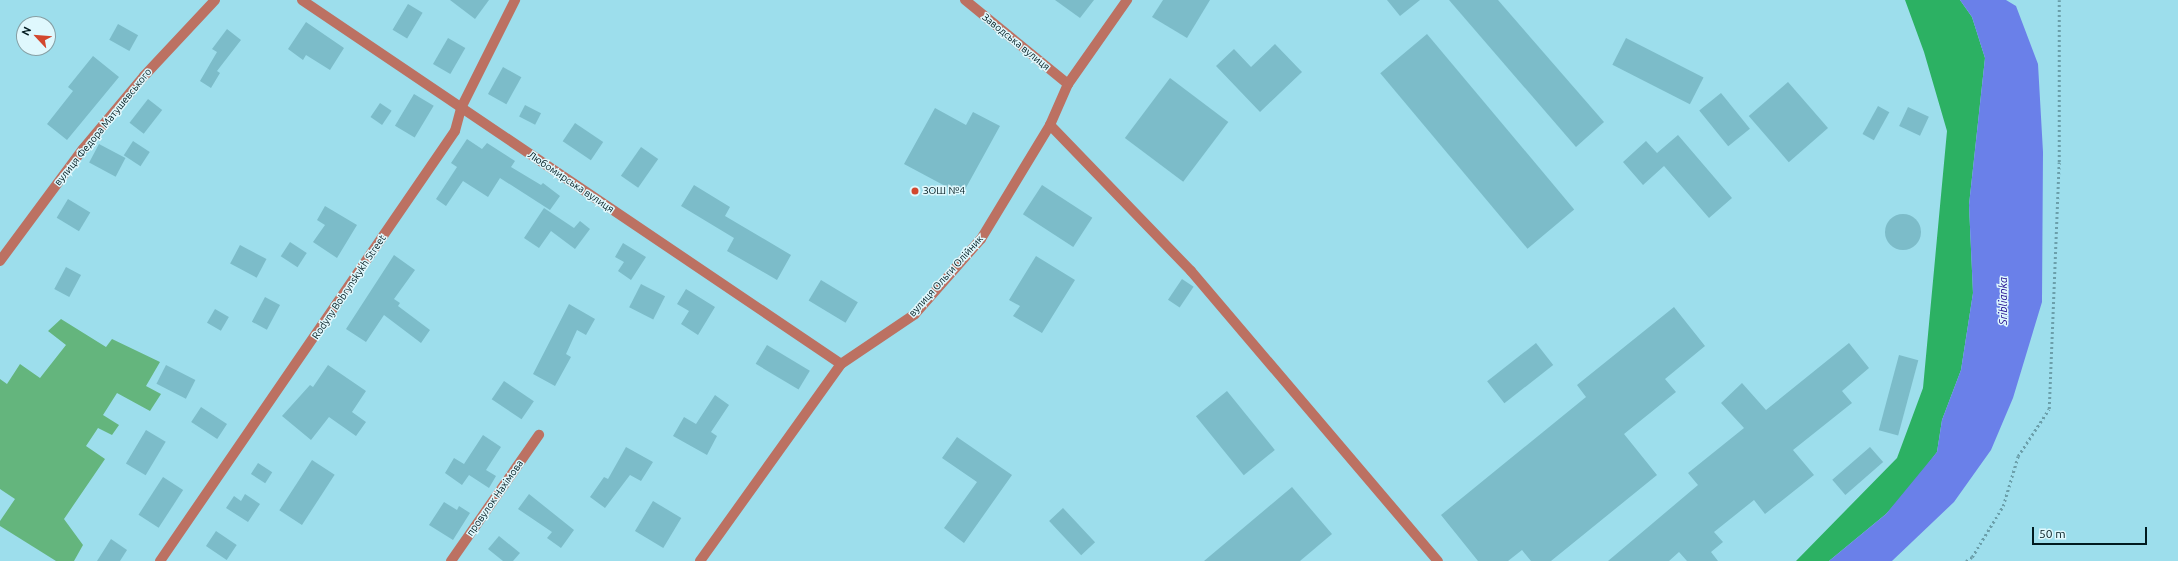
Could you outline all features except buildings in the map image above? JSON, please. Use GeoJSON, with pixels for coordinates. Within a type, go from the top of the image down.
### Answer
{"type":"FeatureCollection","features":[{"type":"Feature","properties":{"kind":"street","name":"вулиця Федора Матушевського"},"geometry":{"type":"LineString","coordinates":[[0,261],[83,149],[144,76],[215,0]]}},
{"type":"Feature","properties":{"kind":"street","name":"Любомирська вулиця"},"geometry":{"type":"LineString","coordinates":[[302,0],[841,364]]}},
{"type":"Feature","properties":{"kind":"street","name":"Rodyny Bobrynskykh Street"},"geometry":{"type":"LineString","coordinates":[[160,561],[455,131],[461,108],[516,0]]}},
{"type":"Feature","properties":{"kind":"street","name":"Заводська вулиця"},"geometry":{"type":"LineString","coordinates":[[965,0],[1068,84]]}},
{"type":"Feature","properties":{"kind":"street","name":"вулиця Ольги Олійник"},"geometry":{"type":"LineString","coordinates":[[700,561],[841,364],[915,314],[981,239],[1050,125],[1068,84],[1127,0]]}},
{"type":"Feature","properties":{"kind":"street"},"geometry":{"type":"LineString","coordinates":[[1050,125],[1191,271],[1314,418],[1438,561]]}},
{"type":"Feature","properties":{"kind":"street","name":"провулок Нахімова"},"geometry":{"type":"LineString","coordinates":[[451,561],[539,435]]}},
{"type":"Feature","properties":{"kind":"path"},"geometry":{"type":"LineString","coordinates":[[1966,561],[1972,557],[2003,506],[2018,456],[2049,409],[2059,162],[2060,0]]}},
{"type":"Feature","properties":{"kind":"green space"},"geometry":{"type":"Polygon","coordinates":[[[1905,0],[1960,0],[1972,17],[1985,58],[1969,205],[1973,293],[1961,370],[1942,420],[1937,452],[1909,489],[1886,514],[1829,561],[1796,561],[1897,458],[1923,388],[1947,131],[1924,52],[1905,0]]]}},
{"type":"Feature","properties":{"kind":"green space"},"geometry":{"type":"Polygon","coordinates":[[[61,319],[106,347],[112,339],[160,362],[146,386],[161,394],[150,411],[117,393],[103,415],[119,425],[112,435],[98,428],[86,446],[105,459],[64,519],[83,545],[74,561],[56,561],[0,526],[0,521],[15,499],[0,489],[0,379],[7,384],[20,364],[40,378],[66,345],[48,331],[61,319]]]}},
{"type":"Feature","properties":{"kind":"water","name":"Sriblianka"},"geometry":{"type":"Polygon","coordinates":[[[1960,0],[2006,0],[2016,6],[2038,64],[2043,152],[2042,302],[2013,398],[1991,450],[1954,502],[1892,561],[1829,561],[1886,514],[1937,452],[1942,420],[1961,370],[1973,293],[1969,205],[1985,58],[1972,17],[1960,0]]]}},
{"type":"Feature","properties":{"kind":"place","name":"ЗОШ №4"},"geometry":{"type":"Point","coordinates":[915,191]}}]}
